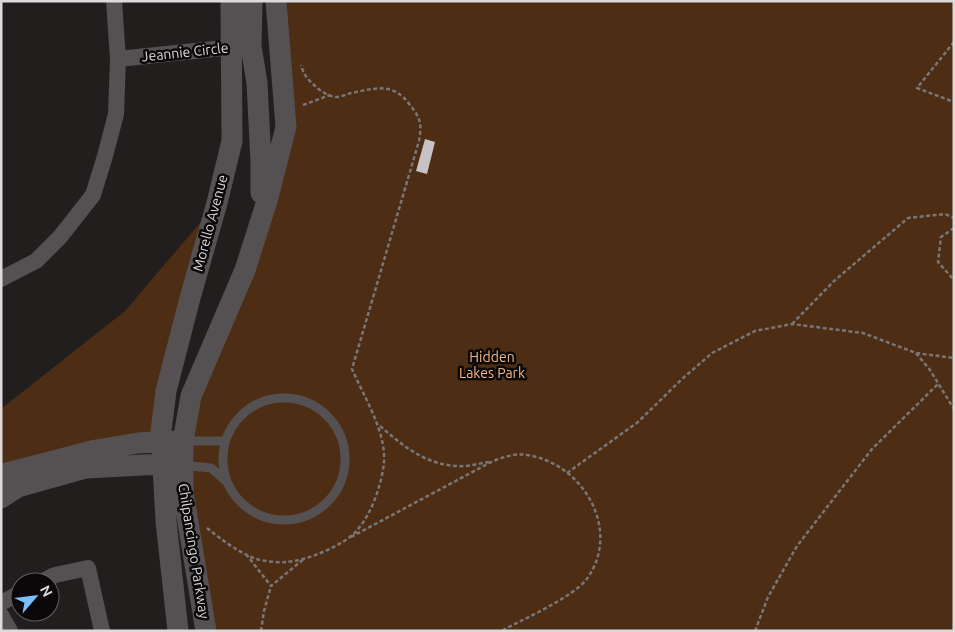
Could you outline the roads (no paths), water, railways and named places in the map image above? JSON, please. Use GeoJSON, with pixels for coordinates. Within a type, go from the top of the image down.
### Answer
{"type":"FeatureCollection","features":[{"type":"Feature","properties":{"kind":"street"},"geometry":{"type":"LineString","coordinates":[[1,279],[36,261],[60,237],[93,195],[116,114],[118,59],[114,1]]}},
{"type":"Feature","properties":{"kind":"street","name":"Morello Avenue"},"geometry":{"type":"LineString","coordinates":[[231,1],[241,46],[258,93],[261,162],[260,223]]}},
{"type":"Feature","properties":{"kind":"street","name":"Morello Avenue"},"geometry":{"type":"LineString","coordinates":[[252,1],[241,46],[232,141],[166,392],[161,431],[172,441],[245,270],[286,127],[276,1]]}},
{"type":"Feature","properties":{"kind":"street","name":"Jeannie Circle"},"geometry":{"type":"LineString","coordinates":[[118,59],[241,46]]}},
{"type":"Feature","properties":{"kind":"street"},"geometry":{"type":"LineString","coordinates":[[1,476],[96,450],[172,441]]}},
{"type":"Feature","properties":{"kind":"street","name":"Chilpancingo Parkway"},"geometry":{"type":"LineString","coordinates":[[172,441],[172,464],[166,521],[178,631]]}},
{"type":"Feature","properties":{"kind":"street"},"geometry":{"type":"LineString","coordinates":[[1,498],[18,487],[86,468],[172,464]]}},
{"type":"Feature","properties":{"kind":"street","name":"Chilpancingo Parkway"},"geometry":{"type":"LineString","coordinates":[[172,464],[183,492],[206,631]]}},
{"type":"Feature","properties":{"kind":"street"},"geometry":{"type":"LineString","coordinates":[[60,574],[88,568],[102,631]]}},
{"type":"Feature","properties":{"kind":"street"},"geometry":{"type":"LineString","coordinates":[[1,615],[10,631]]}},
{"type":"Feature","properties":{"kind":"lane"},"geometry":{"type":"LineString","coordinates":[[289,397],[312,404],[334,423],[342,439],[345,461],[342,480],[333,497],[316,512],[289,520],[275,520],[258,515],[244,506],[232,493],[226,481],[222,460],[224,441],[231,426],[241,414],[254,404],[269,399],[289,397]]}},
{"type":"Feature","properties":{"kind":"lane"},"geometry":{"type":"LineString","coordinates":[[172,441],[224,441]]}},
{"type":"Feature","properties":{"kind":"lane"},"geometry":{"type":"LineString","coordinates":[[172,464],[211,468],[226,481]]}},
{"type":"Feature","properties":{"kind":"park label","name":"Hidden Lakes Park"},"geometry":{"type":"Point","coordinates":[492,366]}}]}
